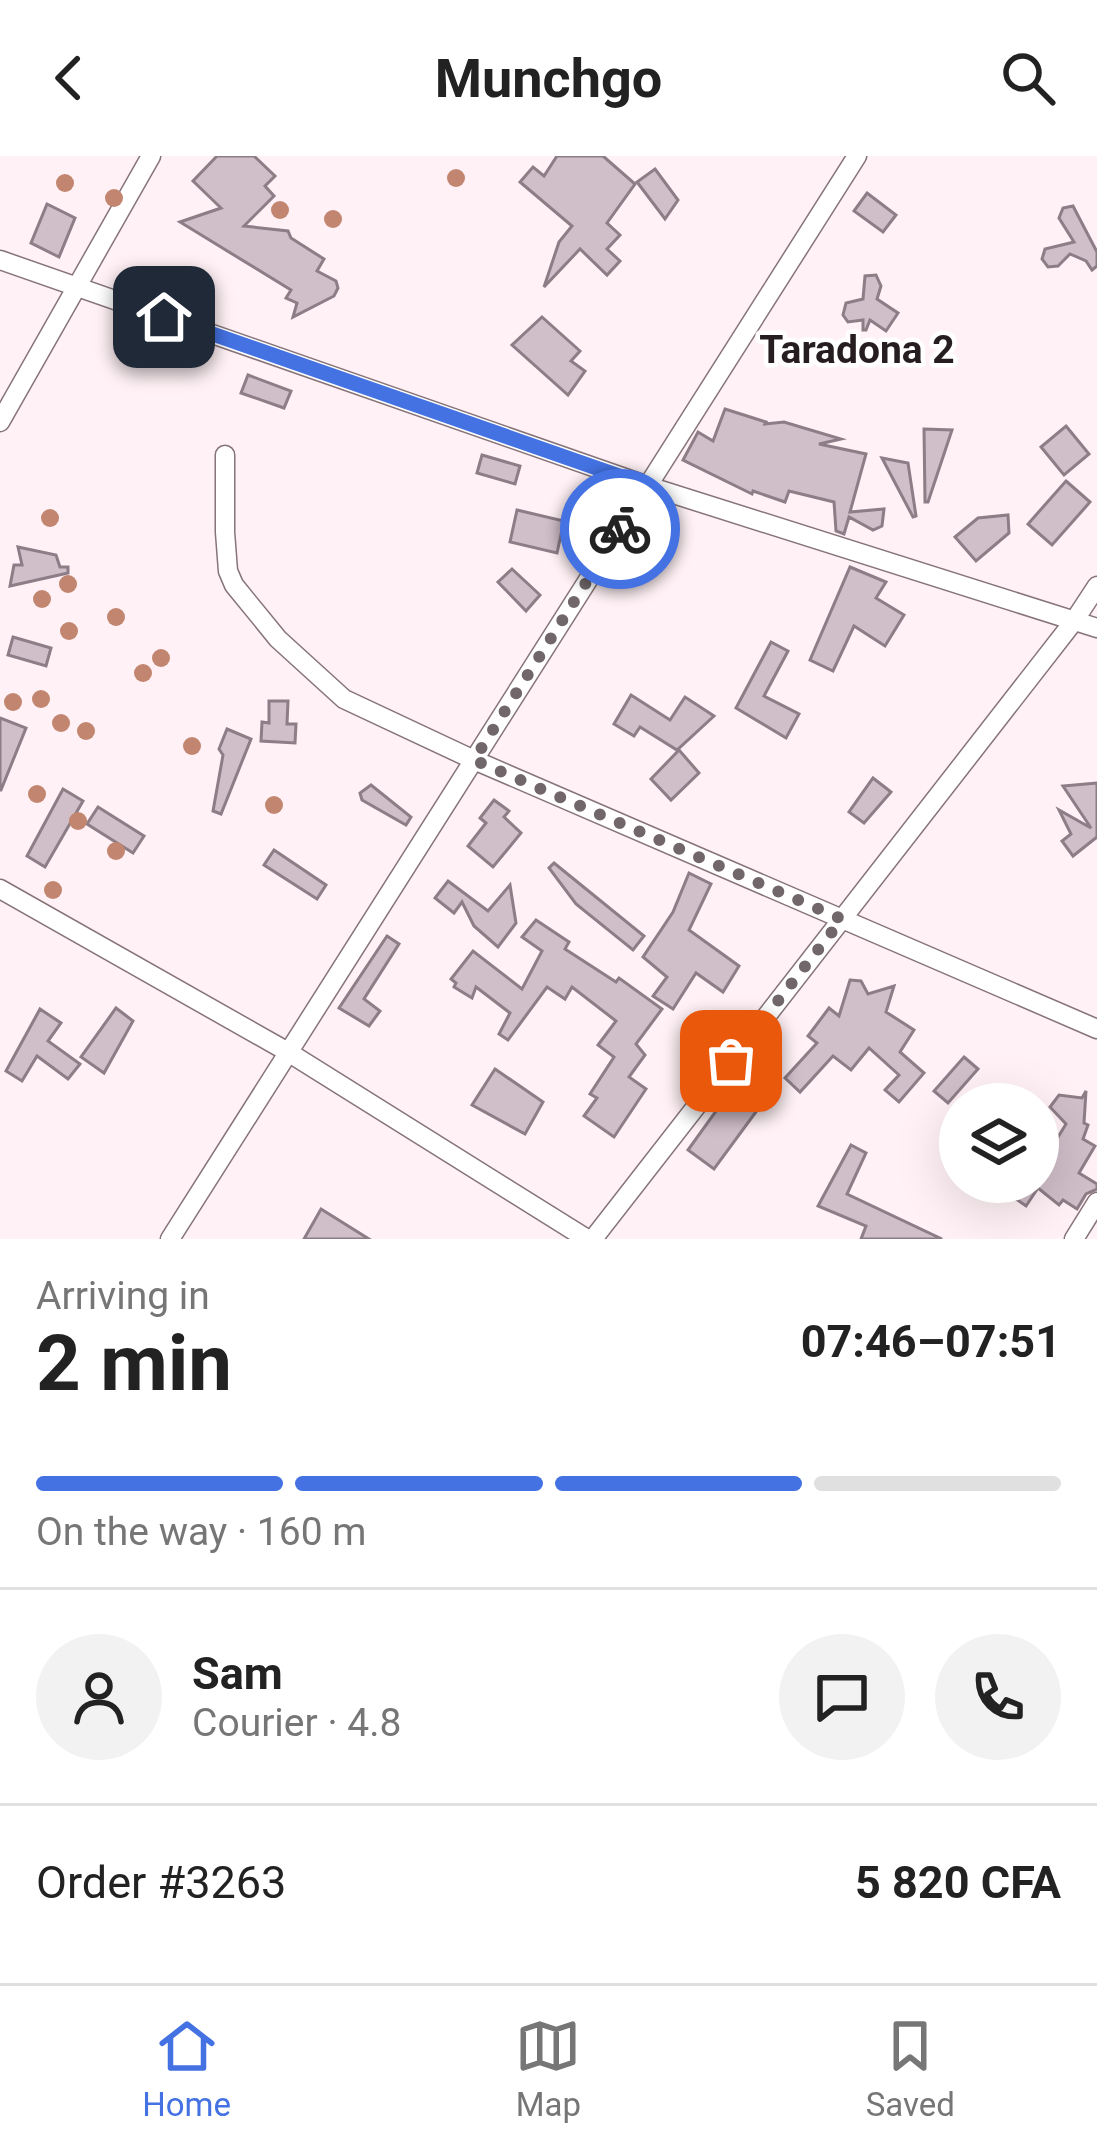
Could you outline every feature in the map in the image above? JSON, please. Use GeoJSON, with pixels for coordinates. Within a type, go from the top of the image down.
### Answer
{"type":"FeatureCollection","features":[{"type":"Feature","properties":{"kind":"street"},"geometry":{"type":"LineString","coordinates":[[0,422],[151,156]]}},
{"type":"Feature","properties":{"kind":"street"},"geometry":{"type":"LineString","coordinates":[[170,1239],[857,156]]}},
{"type":"Feature","properties":{"kind":"street"},"geometry":{"type":"LineString","coordinates":[[0,260],[648,486],[1097,628]]}},
{"type":"Feature","properties":{"kind":"street"},"geometry":{"type":"LineString","coordinates":[[225,455],[227,552],[233,584],[278,639],[344,699],[474,760],[1097,1029]]}},
{"type":"Feature","properties":{"kind":"street"},"geometry":{"type":"LineString","coordinates":[[0,889],[288,1052],[590,1239],[1097,586]]}},
{"type":"Feature","properties":{"kind":"street"},"geometry":{"type":"LineString","coordinates":[[1074,1239],[1097,1202]]}},
{"type":"Feature","properties":{"kind":"building"},"geometry":{"type":"Polygon","coordinates":[[[217,156],[254,156],[275,176],[265,186],[274,196],[244,226],[288,231],[291,238],[324,259],[317,271],[336,281],[334,296],[293,317],[297,303],[286,298],[291,290],[180,222],[221,208],[193,181],[217,156]]]}},
{"type":"Feature","properties":{"kind":"building"},"geometry":{"type":"Polygon","coordinates":[[[557,156],[603,156],[635,184],[607,223],[620,235],[607,249],[620,261],[607,275],[580,249],[544,287],[559,242],[572,226],[520,182],[533,167],[544,176],[557,156]]]}},
{"type":"Feature","properties":{"kind":"building"},"geometry":{"type":"Polygon","coordinates":[[[655,169],[678,200],[665,219],[637,182],[655,169]]]}},
{"type":"Feature","properties":{"kind":"building"},"geometry":{"type":"Polygon","coordinates":[[[867,193],[896,215],[883,232],[854,211],[867,193]]]}},
{"type":"Feature","properties":{"kind":"building"},"geometry":{"type":"Polygon","coordinates":[[[47,204],[75,218],[59,257],[31,243],[47,204]]]}},
{"type":"Feature","properties":{"kind":"building"},"geometry":{"type":"Polygon","coordinates":[[[1073,206],[1097,252],[1097,266],[1092,270],[1086,261],[1070,254],[1058,266],[1048,267],[1042,259],[1045,249],[1074,242],[1059,218],[1063,208],[1073,206]]]}},
{"type":"Feature","properties":{"kind":"building"},"geometry":{"type":"Polygon","coordinates":[[[876,275],[881,286],[877,299],[898,313],[886,331],[870,320],[863,330],[863,320],[848,322],[843,315],[846,303],[863,299],[865,276],[876,275]]]}},
{"type":"Feature","properties":{"kind":"building"},"geometry":{"type":"Polygon","coordinates":[[[542,317],[580,351],[571,361],[585,371],[568,395],[512,345],[542,317]]]}},
{"type":"Feature","properties":{"kind":"building"},"geometry":{"type":"Polygon","coordinates":[[[248,375],[291,391],[284,408],[241,393],[248,375]]]}},
{"type":"Feature","properties":{"kind":"building"},"geometry":{"type":"Polygon","coordinates":[[[725,409],[765,424],[784,422],[841,439],[819,444],[866,454],[850,512],[884,509],[882,526],[873,530],[849,517],[844,534],[836,531],[834,502],[789,491],[785,502],[752,494],[683,460],[698,432],[713,441],[725,409]]]}},
{"type":"Feature","properties":{"kind":"building"},"geometry":{"type":"Polygon","coordinates":[[[1066,426],[1089,454],[1064,475],[1041,447],[1066,426]]]}},
{"type":"Feature","properties":{"kind":"building"},"geometry":{"type":"Polygon","coordinates":[[[924,429],[952,430],[928,502],[925,502],[924,429]]]}},
{"type":"Feature","properties":{"kind":"building"},"geometry":{"type":"Polygon","coordinates":[[[482,455],[520,466],[515,484],[477,473],[482,455]]]}},
{"type":"Feature","properties":{"kind":"building"},"geometry":{"type":"Polygon","coordinates":[[[882,458],[908,463],[916,516],[913,517],[882,458]]]}},
{"type":"Feature","properties":{"kind":"building"},"geometry":{"type":"Polygon","coordinates":[[[1066,481],[1090,502],[1052,545],[1028,524],[1066,481]]]}},
{"type":"Feature","properties":{"kind":"building"},"geometry":{"type":"Polygon","coordinates":[[[517,510],[564,521],[557,553],[510,542],[517,510]]]}},
{"type":"Feature","properties":{"kind":"building"},"geometry":{"type":"Polygon","coordinates":[[[1008,515],[1009,533],[976,561],[955,537],[978,518],[1008,515]]]}},
{"type":"Feature","properties":{"kind":"building"},"geometry":{"type":"Polygon","coordinates":[[[18,547],[56,555],[68,573],[10,586],[14,565],[22,565],[18,547]]]}},
{"type":"Feature","properties":{"kind":"building"},"geometry":{"type":"Polygon","coordinates":[[[850,567],[886,582],[876,598],[904,615],[885,646],[854,626],[833,671],[810,660],[850,567]]]}},
{"type":"Feature","properties":{"kind":"building"},"geometry":{"type":"Polygon","coordinates":[[[512,569],[540,595],[526,611],[498,582],[512,569]]]}},
{"type":"Feature","properties":{"kind":"building"},"geometry":{"type":"Polygon","coordinates":[[[13,637],[51,648],[46,666],[8,655],[13,637]]]}},
{"type":"Feature","properties":{"kind":"building"},"geometry":{"type":"Polygon","coordinates":[[[771,642],[788,651],[764,696],[799,714],[786,738],[736,708],[771,642]]]}},
{"type":"Feature","properties":{"kind":"building"},"geometry":{"type":"Polygon","coordinates":[[[631,695],[670,720],[685,697],[714,716],[677,750],[640,727],[634,736],[614,724],[631,695]]]}},
{"type":"Feature","properties":{"kind":"building"},"geometry":{"type":"Polygon","coordinates":[[[269,701],[288,701],[287,724],[296,724],[295,743],[261,741],[262,722],[269,723],[269,701]]]}},
{"type":"Feature","properties":{"kind":"building"},"geometry":{"type":"Polygon","coordinates":[[[0,718],[26,728],[1,790],[0,790],[0,718]]]}},
{"type":"Feature","properties":{"kind":"building"},"geometry":{"type":"Polygon","coordinates":[[[227,729],[251,739],[221,814],[213,811],[223,755],[219,749],[227,729]]]}},
{"type":"Feature","properties":{"kind":"building"},"geometry":{"type":"Polygon","coordinates":[[[679,750],[699,773],[671,800],[651,779],[679,750]]]}},
{"type":"Feature","properties":{"kind":"building"},"geometry":{"type":"Polygon","coordinates":[[[873,778],[891,792],[864,823],[849,812],[873,778]]]}},
{"type":"Feature","properties":{"kind":"building"},"geometry":{"type":"Polygon","coordinates":[[[1097,783],[1097,837],[1073,856],[1062,841],[1071,834],[1059,810],[1091,828],[1063,786],[1097,783]]]}},
{"type":"Feature","properties":{"kind":"building"},"geometry":{"type":"Polygon","coordinates":[[[371,785],[411,817],[406,825],[362,800],[360,793],[371,785]]]}},
{"type":"Feature","properties":{"kind":"building"},"geometry":{"type":"Polygon","coordinates":[[[63,789],[83,801],[45,867],[27,856],[63,789]]]}},
{"type":"Feature","properties":{"kind":"building"},"geometry":{"type":"Polygon","coordinates":[[[494,800],[509,811],[504,817],[521,833],[493,867],[468,846],[486,823],[480,818],[494,800]]]}},
{"type":"Feature","properties":{"kind":"building"},"geometry":{"type":"Polygon","coordinates":[[[98,807],[144,836],[133,853],[87,824],[98,807]]]}},
{"type":"Feature","properties":{"kind":"building"},"geometry":{"type":"Polygon","coordinates":[[[274,850],[326,885],[317,899],[264,865],[274,850]]]}},
{"type":"Feature","properties":{"kind":"building"},"geometry":{"type":"Polygon","coordinates":[[[554,863],[644,936],[633,950],[576,904],[549,868],[554,863]]]}},
{"type":"Feature","properties":{"kind":"building"},"geometry":{"type":"Polygon","coordinates":[[[689,873],[711,884],[689,930],[739,966],[723,992],[696,973],[673,1009],[653,996],[667,977],[643,957],[673,912],[689,873]]]}},
{"type":"Feature","properties":{"kind":"building"},"geometry":{"type":"Polygon","coordinates":[[[448,881],[488,911],[510,885],[516,923],[498,947],[474,926],[462,902],[454,913],[435,898],[448,881]]]}},
{"type":"Feature","properties":{"kind":"building"},"geometry":{"type":"Polygon","coordinates":[[[536,920],[569,942],[565,949],[616,982],[619,978],[662,1009],[636,1044],[645,1055],[629,1077],[646,1089],[614,1137],[584,1116],[597,1098],[590,1094],[614,1057],[598,1045],[616,1021],[572,987],[565,999],[547,987],[508,1040],[499,1034],[510,1013],[476,987],[472,998],[454,987],[451,979],[473,951],[522,989],[542,951],[522,937],[536,920]]]}},
{"type":"Feature","properties":{"kind":"building"},"geometry":{"type":"Polygon","coordinates":[[[387,936],[399,944],[364,999],[380,1011],[369,1026],[339,1008],[387,936]]]}},
{"type":"Feature","properties":{"kind":"building"},"geometry":{"type":"Polygon","coordinates":[[[850,980],[861,981],[868,994],[894,986],[886,1012],[914,1030],[900,1052],[924,1073],[899,1102],[885,1090],[899,1075],[869,1048],[851,1070],[833,1056],[800,1092],[785,1078],[817,1043],[808,1036],[829,1008],[839,1016],[850,980]]]}},
{"type":"Feature","properties":{"kind":"building"},"geometry":{"type":"Polygon","coordinates":[[[116,1008],[133,1021],[104,1073],[81,1057],[116,1008]]]}},
{"type":"Feature","properties":{"kind":"building"},"geometry":{"type":"Polygon","coordinates":[[[40,1009],[61,1023],[48,1041],[80,1064],[68,1079],[37,1056],[22,1081],[6,1071],[40,1009]]]}},
{"type":"Feature","properties":{"kind":"building"},"geometry":{"type":"Polygon","coordinates":[[[964,1057],[978,1069],[966,1083],[941,1083],[964,1057]]]}},
{"type":"Feature","properties":{"kind":"building"},"geometry":{"type":"Polygon","coordinates":[[[495,1069],[543,1102],[525,1134],[472,1105],[495,1069]]]}},
{"type":"Feature","properties":{"kind":"building"},"geometry":{"type":"Polygon","coordinates":[[[734,1086],[761,1105],[714,1169],[688,1150],[734,1086]]]}},
{"type":"Feature","properties":{"kind":"building"},"geometry":{"type":"Polygon","coordinates":[[[1086,1091],[1084,1123],[1088,1125],[1083,1139],[1095,1146],[1079,1173],[1097,1184],[1097,1189],[1086,1194],[1077,1209],[1063,1200],[1057,1203],[1059,1136],[1066,1124],[1059,1117],[1059,1095],[1082,1098],[1086,1091]]]}},
{"type":"Feature","properties":{"kind":"building"},"geometry":{"type":"Polygon","coordinates":[[[851,1145],[866,1153],[847,1194],[942,1239],[861,1239],[866,1226],[818,1206],[851,1145]]]}},
{"type":"Feature","properties":{"kind":"building"},"geometry":{"type":"Polygon","coordinates":[[[321,1209],[369,1239],[304,1239],[321,1209]]]}},
{"type":"Feature","properties":{"kind":"way so far"},"geometry":{"type":"LineString","coordinates":[[620,529],[474,760],[842,919],[731,1061]]}},
{"type":"Feature","properties":{"kind":"district","name":"Taradona 2"},"geometry":{"type":"Point","coordinates":[857,349]}},
{"type":"Feature","properties":{"kind":"route"},"geometry":{"type":"LineString","coordinates":[[164,317],[648,486],[620,529]]}}]}
